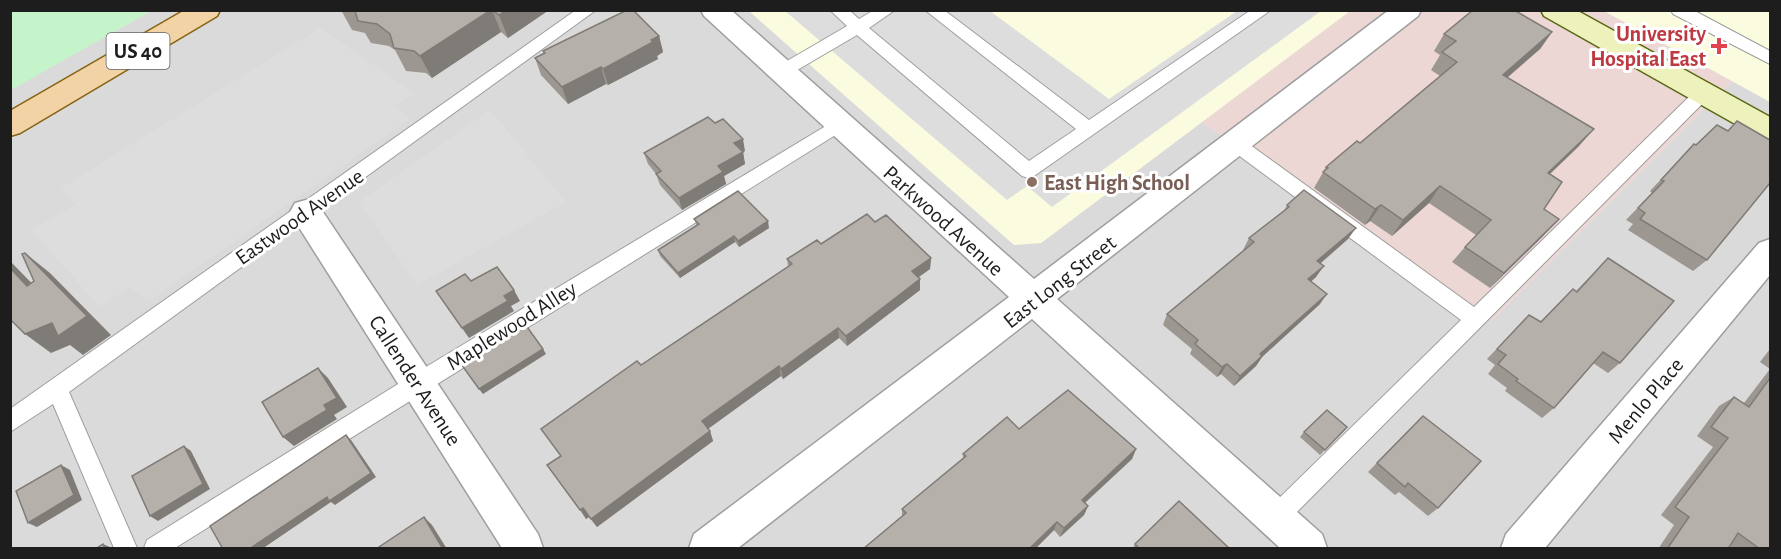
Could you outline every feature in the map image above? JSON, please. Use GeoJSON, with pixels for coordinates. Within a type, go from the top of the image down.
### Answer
{"type":"FeatureCollection","features":[{"type":"Feature","properties":{"kind":"main road","name":"US 40"},"geometry":{"type":"LineString","coordinates":[[10,125],[207,10]]}},
{"type":"Feature","properties":{"kind":"main road"},"geometry":{"type":"LineString","coordinates":[[1554,10],[1770,130]]}},
{"type":"Feature","properties":{"kind":"street","name":"Parkwood Avenue"},"geometry":{"type":"LineString","coordinates":[[714,10],[1033,301],[1286,537]]}},
{"type":"Feature","properties":{"kind":"street","name":"East Long Street"},"geometry":{"type":"LineString","coordinates":[[708,549],[1408,10]]}},
{"type":"Feature","properties":{"kind":"street","name":"Callender Avenue"},"geometry":{"type":"LineString","coordinates":[[306,212],[524,549]]}},
{"type":"Feature","properties":{"kind":"street","name":"Menlo Place"},"geometry":{"type":"LineString","coordinates":[[1520,549],[1770,252]]}},
{"type":"Feature","properties":{"kind":"lane","name":"Eastwood Avenue"},"geometry":{"type":"LineString","coordinates":[[10,422],[588,10]]}},
{"type":"Feature","properties":{"kind":"lane"},"geometry":{"type":"LineString","coordinates":[[838,10],[1028,171],[1263,10]]}},
{"type":"Feature","properties":{"kind":"lane"},"geometry":{"type":"LineString","coordinates":[[781,72],[887,10]]}},
{"type":"Feature","properties":{"kind":"lane"},"geometry":{"type":"LineString","coordinates":[[933,10],[1088,129]]}},
{"type":"Feature","properties":{"kind":"lane"},"geometry":{"type":"LineString","coordinates":[[1679,10],[1770,58]]}},
{"type":"Feature","properties":{"kind":"lane"},"geometry":{"type":"LineString","coordinates":[[1286,537],[1475,319],[1702,93]]}},
{"type":"Feature","properties":{"kind":"lane","name":"Maplewood Alley"},"geometry":{"type":"LineString","coordinates":[[155,549],[417,383],[839,124]]}},
{"type":"Feature","properties":{"kind":"lane"},"geometry":{"type":"LineString","coordinates":[[1236,144],[1475,319]]}},
{"type":"Feature","properties":{"kind":"lane"},"geometry":{"type":"LineString","coordinates":[[57,389],[125,549]]}},
{"type":"Feature","properties":{"kind":"shaded area"},"geometry":{"type":"Polygon","coordinates":[[[151,11],[749,11],[1014,245],[1041,243],[1202,122],[1492,320],[1732,81],[1770,102],[1770,548],[11,548],[10,90],[151,11]]]}},
{"type":"Feature","properties":{"kind":"shaded area","name":"East High School"},"geometry":{"type":"Polygon","coordinates":[[[749,11],[1350,11],[1041,243],[1014,245],[749,11]]]}},
{"type":"Feature","properties":{"kind":"shaded area","name":"East High School"},"geometry":{"type":"Polygon","coordinates":[[[785,11],[990,11],[1109,99],[1237,11],[1321,11],[1052,207],[1027,186],[1007,200],[785,11]]]}},
{"type":"Feature","properties":{"kind":"shaded area"},"geometry":{"type":"Polygon","coordinates":[[[1350,11],[1604,11],[1732,81],[1492,320],[1202,122],[1350,11]]]}},
{"type":"Feature","properties":{"kind":"shaded area","name":"University Hospital East"},"geometry":{"type":"Polygon","coordinates":[[[1604,11],[1770,11],[1770,102],[1732,81],[1604,11]]]}},
{"type":"Feature","properties":{"kind":"shaded area"},"geometry":{"type":"Polygon","coordinates":[[[320,28],[414,93],[394,107],[411,118],[149,301],[130,287],[100,307],[31,230],[75,205],[61,188],[320,28]]]}},
{"type":"Feature","properties":{"kind":"shaded area"},"geometry":{"type":"Polygon","coordinates":[[[490,110],[566,202],[417,285],[359,202],[490,110]]]}},
{"type":"Feature","properties":{"kind":"green space"},"geometry":{"type":"Polygon","coordinates":[[[11,10],[151,10],[151,11],[11,90],[11,10]]]}},
{"type":"Feature","properties":{"kind":"building"},"geometry":{"type":"Polygon","coordinates":[[[353,10],[491,10],[420,56],[414,51],[394,48],[390,34],[377,24],[358,21],[353,10]]]}},
{"type":"Feature","properties":{"kind":"building"},"geometry":{"type":"Polygon","coordinates":[[[492,10],[506,10],[499,15],[492,10]]]}},
{"type":"Feature","properties":{"kind":"building"},"geometry":{"type":"Polygon","coordinates":[[[627,10],[633,10],[659,36],[651,40],[653,42],[603,69],[601,67],[562,87],[535,58],[545,53],[543,51],[627,10]]]}},
{"type":"Feature","properties":{"kind":"building"},"geometry":{"type":"Polygon","coordinates":[[[1473,10],[1514,10],[1552,32],[1503,75],[1594,129],[1548,173],[1562,182],[1544,209],[1559,219],[1504,273],[1465,247],[1491,220],[1440,186],[1403,220],[1381,205],[1375,209],[1323,172],[1357,141],[1360,143],[1457,62],[1442,52],[1456,41],[1444,34],[1473,10]]]}},
{"type":"Feature","properties":{"kind":"building"},"geometry":{"type":"Polygon","coordinates":[[[708,117],[715,123],[723,119],[743,139],[734,143],[743,152],[718,166],[723,172],[679,198],[656,174],[661,171],[644,153],[708,117]]]}},
{"type":"Feature","properties":{"kind":"building"},"geometry":{"type":"Polygon","coordinates":[[[1737,121],[1770,140],[1770,183],[1707,260],[1640,219],[1645,213],[1638,208],[1694,144],[1696,145],[1717,125],[1728,131],[1737,121]]]}},
{"type":"Feature","properties":{"kind":"building"},"geometry":{"type":"Polygon","coordinates":[[[1304,190],[1356,228],[1317,261],[1324,266],[1308,279],[1327,294],[1260,354],[1262,356],[1240,376],[1227,364],[1222,367],[1195,344],[1198,340],[1167,314],[1254,242],[1249,238],[1289,207],[1287,205],[1304,190]]]}},
{"type":"Feature","properties":{"kind":"building"},"geometry":{"type":"Polygon","coordinates":[[[738,191],[768,221],[738,241],[734,236],[678,273],[658,250],[699,224],[694,219],[738,191]]]}},
{"type":"Feature","properties":{"kind":"building"},"geometry":{"type":"Polygon","coordinates":[[[867,214],[875,222],[886,215],[931,258],[912,271],[920,279],[846,336],[838,328],[781,369],[779,366],[702,421],[710,431],[591,519],[583,508],[580,510],[547,465],[561,456],[541,429],[637,361],[641,365],[792,264],[787,259],[817,240],[821,244],[867,214]]]}},
{"type":"Feature","properties":{"kind":"building"},"geometry":{"type":"Polygon","coordinates":[[[25,253],[87,316],[58,336],[52,323],[25,334],[10,319],[10,268],[27,286],[34,281],[22,254],[25,253]]]}},
{"type":"Feature","properties":{"kind":"building"},"geometry":{"type":"Polygon","coordinates":[[[1608,258],[1674,301],[1620,363],[1603,352],[1554,408],[1516,381],[1518,379],[1498,364],[1506,355],[1497,349],[1529,315],[1541,322],[1573,289],[1577,292],[1608,258]]]}},
{"type":"Feature","properties":{"kind":"building"},"geometry":{"type":"Polygon","coordinates":[[[497,267],[514,290],[504,296],[508,301],[462,328],[436,291],[465,274],[471,281],[497,267]]]}},
{"type":"Feature","properties":{"kind":"building"},"geometry":{"type":"Polygon","coordinates":[[[525,324],[543,349],[479,389],[461,364],[525,324]]]}},
{"type":"Feature","properties":{"kind":"building"},"geometry":{"type":"Polygon","coordinates":[[[318,368],[337,398],[324,405],[327,410],[283,437],[262,402],[318,368]]]}},
{"type":"Feature","properties":{"kind":"building"},"geometry":{"type":"Polygon","coordinates":[[[1770,378],[1770,549],[1760,549],[1738,533],[1728,549],[1667,549],[1689,517],[1675,507],[1728,438],[1711,427],[1734,397],[1749,407],[1770,378]]]}},
{"type":"Feature","properties":{"kind":"building"},"geometry":{"type":"Polygon","coordinates":[[[1068,390],[1136,449],[1082,500],[1088,506],[1064,528],[1057,522],[1029,549],[863,549],[906,513],[902,509],[966,456],[963,454],[1007,417],[1019,429],[1068,390]]]}},
{"type":"Feature","properties":{"kind":"building"},"geometry":{"type":"Polygon","coordinates":[[[1327,410],[1347,427],[1325,450],[1304,432],[1327,410]]]}},
{"type":"Feature","properties":{"kind":"building"},"geometry":{"type":"Polygon","coordinates":[[[1423,416],[1481,461],[1438,508],[1408,483],[1405,487],[1377,463],[1423,416]]]}},
{"type":"Feature","properties":{"kind":"building"},"geometry":{"type":"Polygon","coordinates":[[[346,435],[371,473],[329,501],[327,497],[249,549],[223,549],[210,526],[346,435]]]}},
{"type":"Feature","properties":{"kind":"building"},"geometry":{"type":"Polygon","coordinates":[[[184,446],[203,484],[150,516],[132,476],[184,446]]]}},
{"type":"Feature","properties":{"kind":"building"},"geometry":{"type":"Polygon","coordinates":[[[61,465],[74,495],[28,523],[16,491],[61,465]]]}},
{"type":"Feature","properties":{"kind":"building"},"geometry":{"type":"Polygon","coordinates":[[[1179,501],[1230,549],[1140,549],[1135,544],[1179,501]]]}},
{"type":"Feature","properties":{"kind":"building"},"geometry":{"type":"Polygon","coordinates":[[[424,517],[443,549],[376,549],[424,517]]]}},
{"type":"Feature","properties":{"kind":"building"},"geometry":{"type":"Polygon","coordinates":[[[103,544],[105,549],[95,549],[103,544]]]}},
{"type":"Feature","properties":{"kind":"place","name":"University Hospital East"},"geometry":{"type":"Point","coordinates":[1719,46]}},
{"type":"Feature","properties":{"kind":"place","name":"East High School"},"geometry":{"type":"Point","coordinates":[1032,182]}}]}
